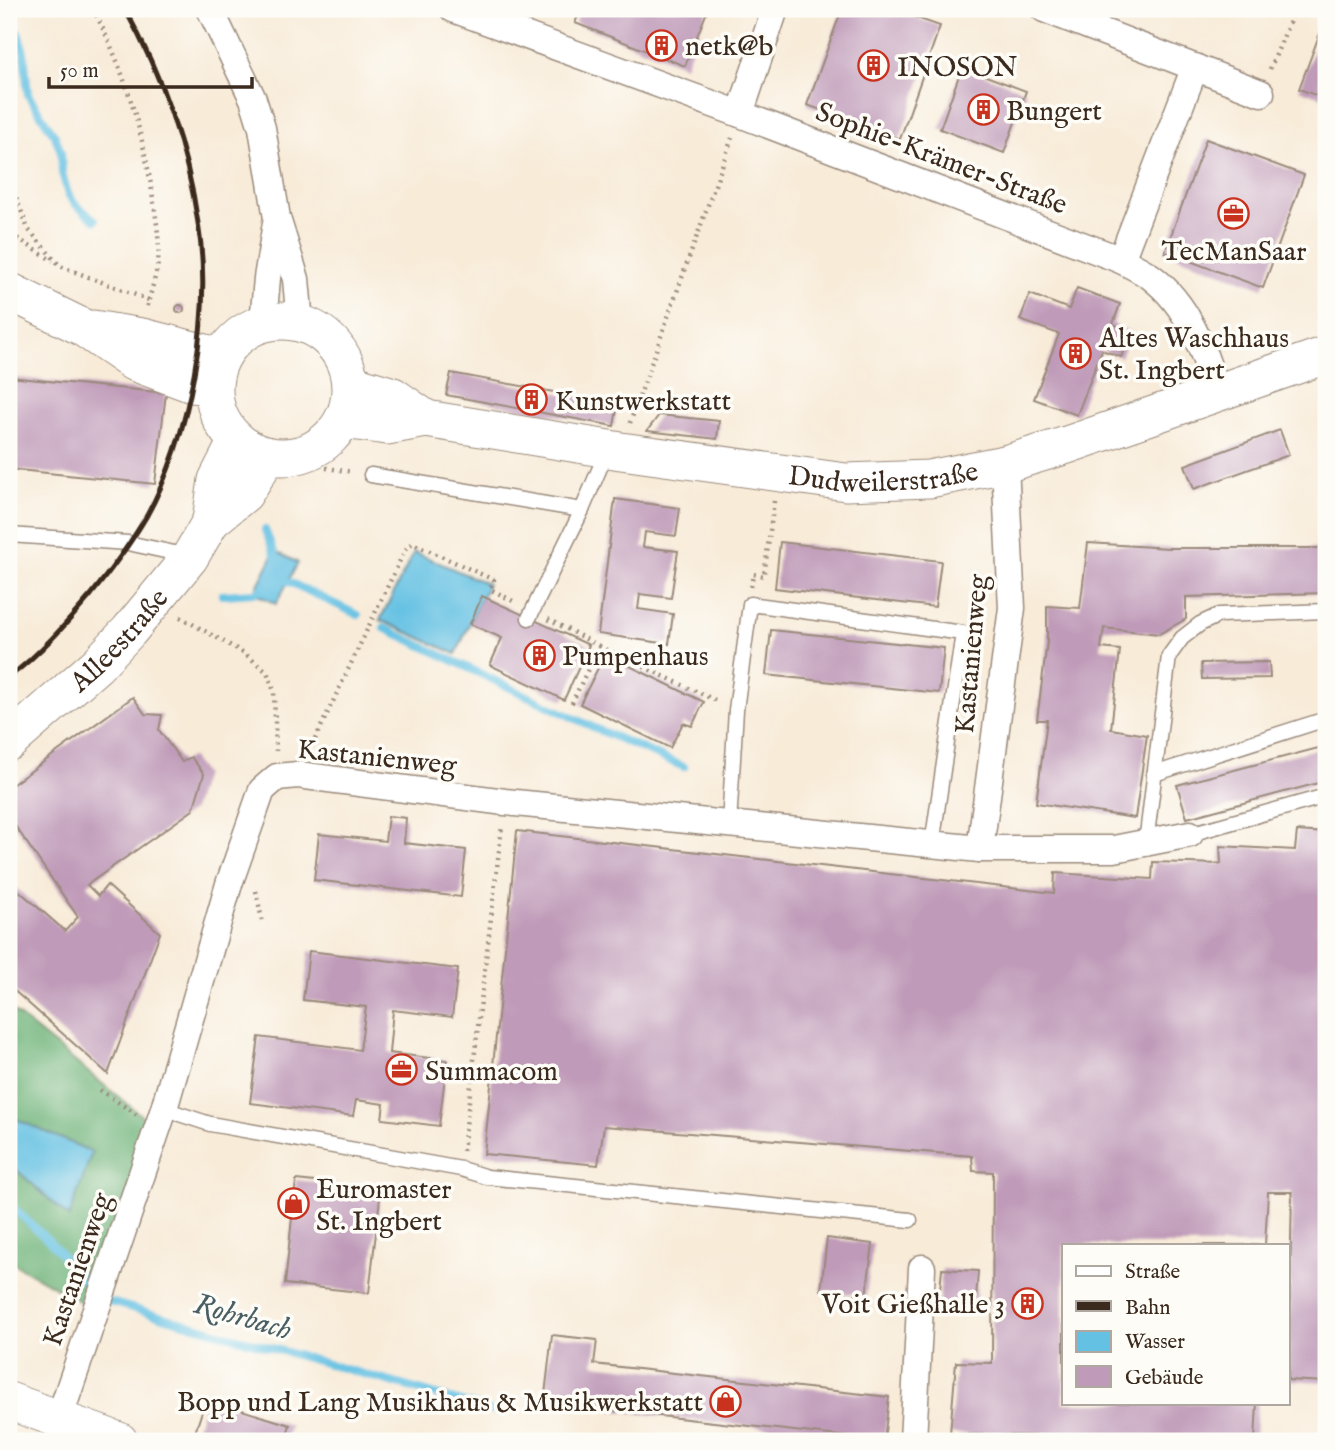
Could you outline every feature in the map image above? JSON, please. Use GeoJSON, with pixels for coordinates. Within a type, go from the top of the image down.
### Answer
{"type":"FeatureCollection","features":[{"type":"Feature","properties":{"kind":"main road"},"geometry":{"type":"LineString","coordinates":[[12,298],[82,327],[133,362],[192,384],[217,372]]}},
{"type":"Feature","properties":{"kind":"main road"},"geometry":{"type":"LineString","coordinates":[[275,320],[300,323],[329,339],[339,352],[346,366],[350,396],[343,420],[333,435],[311,450],[286,457],[252,448],[219,417],[217,372],[239,335],[275,320]]}},
{"type":"Feature","properties":{"kind":"main road"},"geometry":{"type":"LineString","coordinates":[[82,327],[142,337],[217,372]]}},
{"type":"Feature","properties":{"kind":"main road","name":"Dudweilerstraße"},"geometry":{"type":"LineString","coordinates":[[343,420],[387,426],[426,419],[615,450],[846,482],[929,479],[1005,464],[1105,433],[1326,355]]}},
{"type":"Feature","properties":{"kind":"main road","name":"Dudweilerstraße"},"geometry":{"type":"LineString","coordinates":[[350,383],[393,396],[426,419]]}},
{"type":"Feature","properties":{"kind":"main road","name":"Alleestraße"},"geometry":{"type":"LineString","coordinates":[[9,742],[97,665],[158,598],[190,556],[211,521],[217,481],[252,448]]}},
{"type":"Feature","properties":{"kind":"main road"},"geometry":{"type":"LineString","coordinates":[[9,1401],[119,1441]]}},
{"type":"Feature","properties":{"kind":"street"},"geometry":{"type":"LineString","coordinates":[[210,9],[253,99],[262,128],[276,218],[296,279],[300,323]]}},
{"type":"Feature","properties":{"kind":"street","name":"Sophie-Krämer-Straße"},"geometry":{"type":"LineString","coordinates":[[453,9],[740,114],[1121,260],[1150,277],[1187,317],[1202,345],[1217,393]]}},
{"type":"Feature","properties":{"kind":"street"},"geometry":{"type":"LineString","coordinates":[[740,114],[775,9]]}},
{"type":"Feature","properties":{"kind":"street"},"geometry":{"type":"LineString","coordinates":[[1044,9],[1261,93]]}},
{"type":"Feature","properties":{"kind":"street"},"geometry":{"type":"LineString","coordinates":[[1121,260],[1195,67]]}},
{"type":"Feature","properties":{"kind":"street"},"geometry":{"type":"LineString","coordinates":[[263,323],[276,218]]}},
{"type":"Feature","properties":{"kind":"street","name":"Kastanienweg"},"geometry":{"type":"LineString","coordinates":[[980,849],[1012,608],[1005,464]]}},
{"type":"Feature","properties":{"kind":"street","name":"Kastanienweg"},"geometry":{"type":"LineString","coordinates":[[58,1419],[158,1127],[229,884],[262,790],[288,776],[505,802],[980,849],[1114,849],[1190,834]]}},
{"type":"Feature","properties":{"kind":"street"},"geometry":{"type":"LineString","coordinates":[[913,1441],[922,1268]]}},
{"type":"Feature","properties":{"kind":"lane"},"geometry":{"type":"LineString","coordinates":[[531,615],[582,510],[615,450]]}},
{"type":"Feature","properties":{"kind":"lane"},"geometry":{"type":"LineString","coordinates":[[371,475],[582,510]]}},
{"type":"Feature","properties":{"kind":"lane"},"geometry":{"type":"LineString","coordinates":[[9,535],[128,543],[190,556]]}},
{"type":"Feature","properties":{"kind":"lane"},"geometry":{"type":"LineString","coordinates":[[729,824],[736,710],[750,604],[963,633],[932,845]]}},
{"type":"Feature","properties":{"kind":"lane"},"geometry":{"type":"LineString","coordinates":[[1146,842],[1169,656],[1182,638],[1200,624],[1219,615],[1326,611]]}},
{"type":"Feature","properties":{"kind":"lane"},"geometry":{"type":"LineString","coordinates":[[1154,774],[1326,719]]}},
{"type":"Feature","properties":{"kind":"lane"},"geometry":{"type":"LineString","coordinates":[[1190,834],[1326,796]]}},
{"type":"Feature","properties":{"kind":"lane"},"geometry":{"type":"LineString","coordinates":[[158,1127],[209,1124],[461,1169],[487,1177],[910,1220]]}},
{"type":"Feature","properties":{"kind":"path"},"geometry":{"type":"LineString","coordinates":[[93,9],[120,68],[139,127],[158,234],[158,262],[142,337]]}},
{"type":"Feature","properties":{"kind":"path"},"geometry":{"type":"LineString","coordinates":[[1261,93],[1296,9]]}},
{"type":"Feature","properties":{"kind":"path"},"geometry":{"type":"LineString","coordinates":[[615,450],[740,114]]}},
{"type":"Feature","properties":{"kind":"path"},"geometry":{"type":"LineString","coordinates":[[9,178],[28,229],[60,265]]}},
{"type":"Feature","properties":{"kind":"path"},"geometry":{"type":"LineString","coordinates":[[9,227],[17,238],[60,265],[149,300]]}},
{"type":"Feature","properties":{"kind":"path"},"geometry":{"type":"LineString","coordinates":[[326,468],[371,475]]}},
{"type":"Feature","properties":{"kind":"path"},"geometry":{"type":"LineString","coordinates":[[752,574],[764,576],[778,472]]}},
{"type":"Feature","properties":{"kind":"path"},"geometry":{"type":"LineString","coordinates":[[288,776],[405,550],[412,543],[494,579],[490,589],[531,615],[736,710]]}},
{"type":"Feature","properties":{"kind":"path"},"geometry":{"type":"LineString","coordinates":[[158,598],[180,617],[244,653],[267,672],[274,691],[288,776]]}},
{"type":"Feature","properties":{"kind":"path"},"geometry":{"type":"LineString","coordinates":[[570,707],[599,646]]}},
{"type":"Feature","properties":{"kind":"path"},"geometry":{"type":"LineString","coordinates":[[461,1169],[505,802]]}},
{"type":"Feature","properties":{"kind":"path"},"geometry":{"type":"LineString","coordinates":[[255,887],[262,920]]}},
{"type":"Feature","properties":{"kind":"path"},"geometry":{"type":"LineString","coordinates":[[100,1090],[158,1127]]}},
{"type":"Feature","properties":{"kind":"green space"},"geometry":{"type":"Polygon","coordinates":[[[9,1008],[157,1128],[95,1310],[9,1261],[9,1163],[69,1217],[92,1152],[9,1116],[9,1008]]]}},
{"type":"Feature","properties":{"kind":"water"},"geometry":{"type":"Polygon","coordinates":[[[275,551],[298,563],[276,604],[254,593],[275,551]]]}},
{"type":"Feature","properties":{"kind":"water"},"geometry":{"type":"Polygon","coordinates":[[[414,552],[488,584],[456,654],[380,620],[414,552]]]}},
{"type":"Feature","properties":{"kind":"water"},"geometry":{"type":"Polygon","coordinates":[[[9,1116],[92,1152],[69,1217],[9,1163],[9,1116]]]}},
{"type":"Feature","properties":{"kind":"building","name":"netk@b"},"geometry":{"type":"Polygon","coordinates":[[[581,9],[708,9],[685,66],[575,23],[581,9]]]}},
{"type":"Feature","properties":{"kind":"building","name":"INOSON"},"geometry":{"type":"Polygon","coordinates":[[[842,9],[891,9],[940,26],[900,139],[807,105],[842,9]]]}},
{"type":"Feature","properties":{"kind":"building"},"geometry":{"type":"Polygon","coordinates":[[[1326,17],[1326,99],[1299,89],[1326,17]]]}},
{"type":"Feature","properties":{"kind":"building","name":"Bungert"},"geometry":{"type":"Polygon","coordinates":[[[962,67],[1026,91],[1004,153],[940,129],[962,67]]]}},
{"type":"Feature","properties":{"kind":"building"},"geometry":{"type":"Polygon","coordinates":[[[1206,139],[1304,175],[1263,288],[1165,252],[1206,139]]]}},
{"type":"Feature","properties":{"kind":"building","name":"Altes Waschhaus St. Ingbert"},"geometry":{"type":"Polygon","coordinates":[[[1077,288],[1120,304],[1113,324],[1131,332],[1121,357],[1102,350],[1077,415],[1034,399],[1059,334],[1020,320],[1030,294],[1069,309],[1077,288]]]}},
{"type":"Feature","properties":{"kind":"building"},"geometry":{"type":"Polygon","coordinates":[[[180,305],[184,309],[180,313],[176,309],[180,305]]]}},
{"type":"Feature","properties":{"kind":"building","name":"Kunstwerkstatt"},"geometry":{"type":"Polygon","coordinates":[[[451,373],[618,404],[614,426],[446,395],[451,373]]]}},
{"type":"Feature","properties":{"kind":"building"},"geometry":{"type":"Polygon","coordinates":[[[9,377],[166,393],[155,484],[9,469],[9,377]]]}},
{"type":"Feature","properties":{"kind":"building"},"geometry":{"type":"Polygon","coordinates":[[[659,415],[719,421],[717,439],[647,431],[659,415]]]}},
{"type":"Feature","properties":{"kind":"building"},"geometry":{"type":"Polygon","coordinates":[[[1280,430],[1289,455],[1194,489],[1185,465],[1280,430]]]}},
{"type":"Feature","properties":{"kind":"building"},"geometry":{"type":"Polygon","coordinates":[[[615,499],[680,508],[676,536],[645,532],[643,547],[678,551],[671,598],[640,594],[638,609],[673,614],[669,644],[598,634],[615,499]]]}},
{"type":"Feature","properties":{"kind":"building"},"geometry":{"type":"Polygon","coordinates":[[[780,542],[941,561],[935,607],[775,588],[780,542]]]}},
{"type":"Feature","properties":{"kind":"building"},"geometry":{"type":"Polygon","coordinates":[[[1088,543],[1169,548],[1326,548],[1326,593],[1186,597],[1186,619],[1159,634],[1104,628],[1101,648],[1120,650],[1111,729],[1147,735],[1135,818],[1036,803],[1047,720],[1037,720],[1047,642],[1047,606],[1080,608],[1088,543]]]}},
{"type":"Feature","properties":{"kind":"building","name":"Pumpenhaus"},"geometry":{"type":"Polygon","coordinates":[[[482,596],[589,645],[564,700],[490,665],[502,638],[470,624],[482,596]]]}},
{"type":"Feature","properties":{"kind":"building"},"geometry":{"type":"Polygon","coordinates":[[[771,630],[944,648],[939,693],[766,675],[771,630]]]}},
{"type":"Feature","properties":{"kind":"building"},"geometry":{"type":"Polygon","coordinates":[[[605,654],[704,702],[692,726],[683,723],[670,748],[580,704],[605,654]]]}},
{"type":"Feature","properties":{"kind":"building"},"geometry":{"type":"Polygon","coordinates":[[[1269,662],[1270,678],[1202,679],[1201,663],[1269,662]]]}},
{"type":"Feature","properties":{"kind":"building"},"geometry":{"type":"Polygon","coordinates":[[[133,697],[145,714],[162,715],[159,730],[182,762],[191,757],[204,774],[193,810],[87,885],[98,896],[107,885],[160,933],[108,1074],[9,986],[9,882],[65,931],[78,917],[9,817],[9,787],[133,697]]]}},
{"type":"Feature","properties":{"kind":"building"},"geometry":{"type":"Polygon","coordinates":[[[1326,746],[1326,781],[1187,818],[1177,785],[1326,746]]]}},
{"type":"Feature","properties":{"kind":"building"},"geometry":{"type":"Polygon","coordinates":[[[388,816],[406,818],[404,843],[466,850],[461,897],[314,880],[319,834],[385,841],[388,816]]]}},
{"type":"Feature","properties":{"kind":"building"},"geometry":{"type":"Polygon","coordinates":[[[517,831],[1054,893],[1055,873],[1152,879],[1153,862],[1221,864],[1220,846],[1295,850],[1297,831],[1326,833],[1326,1382],[1290,1380],[1292,1192],[1268,1192],[1265,1244],[1062,1244],[1062,1404],[1257,1404],[1255,1441],[950,1434],[956,1362],[992,1363],[993,1172],[973,1171],[972,1156],[604,1126],[598,1165],[484,1154],[517,831]]]}},
{"type":"Feature","properties":{"kind":"building"},"geometry":{"type":"Polygon","coordinates":[[[309,951],[458,969],[452,1017],[393,1010],[389,1053],[447,1060],[439,1126],[382,1119],[384,1104],[356,1100],[353,1116],[250,1103],[259,1037],[360,1050],[366,1007],[303,1000],[309,951]]]}},
{"type":"Feature","properties":{"kind":"building"},"geometry":{"type":"Polygon","coordinates":[[[296,1180],[381,1189],[369,1293],[285,1284],[296,1180]]]}},
{"type":"Feature","properties":{"kind":"building"},"geometry":{"type":"Polygon","coordinates":[[[827,1238],[873,1244],[866,1296],[821,1290],[827,1238]]]}},
{"type":"Feature","properties":{"kind":"building"},"geometry":{"type":"Polygon","coordinates":[[[942,1269],[978,1271],[975,1314],[938,1310],[942,1269]]]}},
{"type":"Feature","properties":{"kind":"building"},"geometry":{"type":"Polygon","coordinates":[[[552,1335],[597,1340],[594,1364],[889,1397],[884,1441],[544,1403],[552,1335]]]}},
{"type":"Feature","properties":{"kind":"building"},"geometry":{"type":"Polygon","coordinates":[[[206,1399],[290,1425],[285,1441],[211,1441],[194,1436],[206,1399]]]}},
{"type":"Feature","properties":{"kind":"building"},"geometry":{"type":"Polygon","coordinates":[[[615,1437],[635,1440],[635,1441],[614,1441],[615,1437]]]}},
{"type":"Feature","properties":{"kind":"waterway"},"geometry":{"type":"LineString","coordinates":[[9,25],[18,33],[24,52],[28,95],[55,136],[61,152],[62,173],[68,194],[75,204],[95,220]]}},
{"type":"Feature","properties":{"kind":"waterway"},"geometry":{"type":"LineString","coordinates":[[265,530],[277,559]]}},
{"type":"Feature","properties":{"kind":"waterway"},"geometry":{"type":"LineString","coordinates":[[281,578],[358,615]]}},
{"type":"Feature","properties":{"kind":"waterway"},"geometry":{"type":"LineString","coordinates":[[222,595],[254,593],[262,589]]}},
{"type":"Feature","properties":{"kind":"waterway"},"geometry":{"type":"LineString","coordinates":[[384,628],[599,730],[684,767]]}},
{"type":"Feature","properties":{"kind":"waterway","name":"Rohrbach"},"geometry":{"type":"LineString","coordinates":[[9,1204],[52,1244],[100,1299],[500,1413]]}},
{"type":"Feature","properties":{"kind":"railway"},"geometry":{"type":"LineString","coordinates":[[9,677],[42,649],[82,606],[140,527],[175,450],[194,374],[200,334],[202,258],[193,195],[171,113],[150,60],[125,9]]}},
{"type":"Feature","properties":{"kind":"place","name":"netk@b"},"geometry":{"type":"Point","coordinates":[662,45]}},
{"type":"Feature","properties":{"kind":"place","name":"INOSON"},"geometry":{"type":"Point","coordinates":[874,66]}},
{"type":"Feature","properties":{"kind":"place","name":"Bungert"},"geometry":{"type":"Point","coordinates":[983,110]}},
{"type":"Feature","properties":{"kind":"place","name":"TecManSaar"},"geometry":{"type":"Point","coordinates":[1234,213]}},
{"type":"Feature","properties":{"kind":"place","name":"Altes Waschhaus St. Ingbert"},"geometry":{"type":"Point","coordinates":[1076,353]}},
{"type":"Feature","properties":{"kind":"place","name":"Kunstwerkstatt"},"geometry":{"type":"Point","coordinates":[532,400]}},
{"type":"Feature","properties":{"kind":"place","name":"Pumpenhaus"},"geometry":{"type":"Point","coordinates":[539,655]}},
{"type":"Feature","properties":{"kind":"place","name":"Summacom"},"geometry":{"type":"Point","coordinates":[402,1070]}},
{"type":"Feature","properties":{"kind":"place","name":"Euromaster St. Ingbert"},"geometry":{"type":"Point","coordinates":[293,1204]}},
{"type":"Feature","properties":{"kind":"place","name":"Voit Gießhalle 3"},"geometry":{"type":"Point","coordinates":[1028,1303]}},
{"type":"Feature","properties":{"kind":"place","name":"Bopp und Lang Musikhaus & Musikwerkstatt"},"geometry":{"type":"Point","coordinates":[726,1401]}}]}
